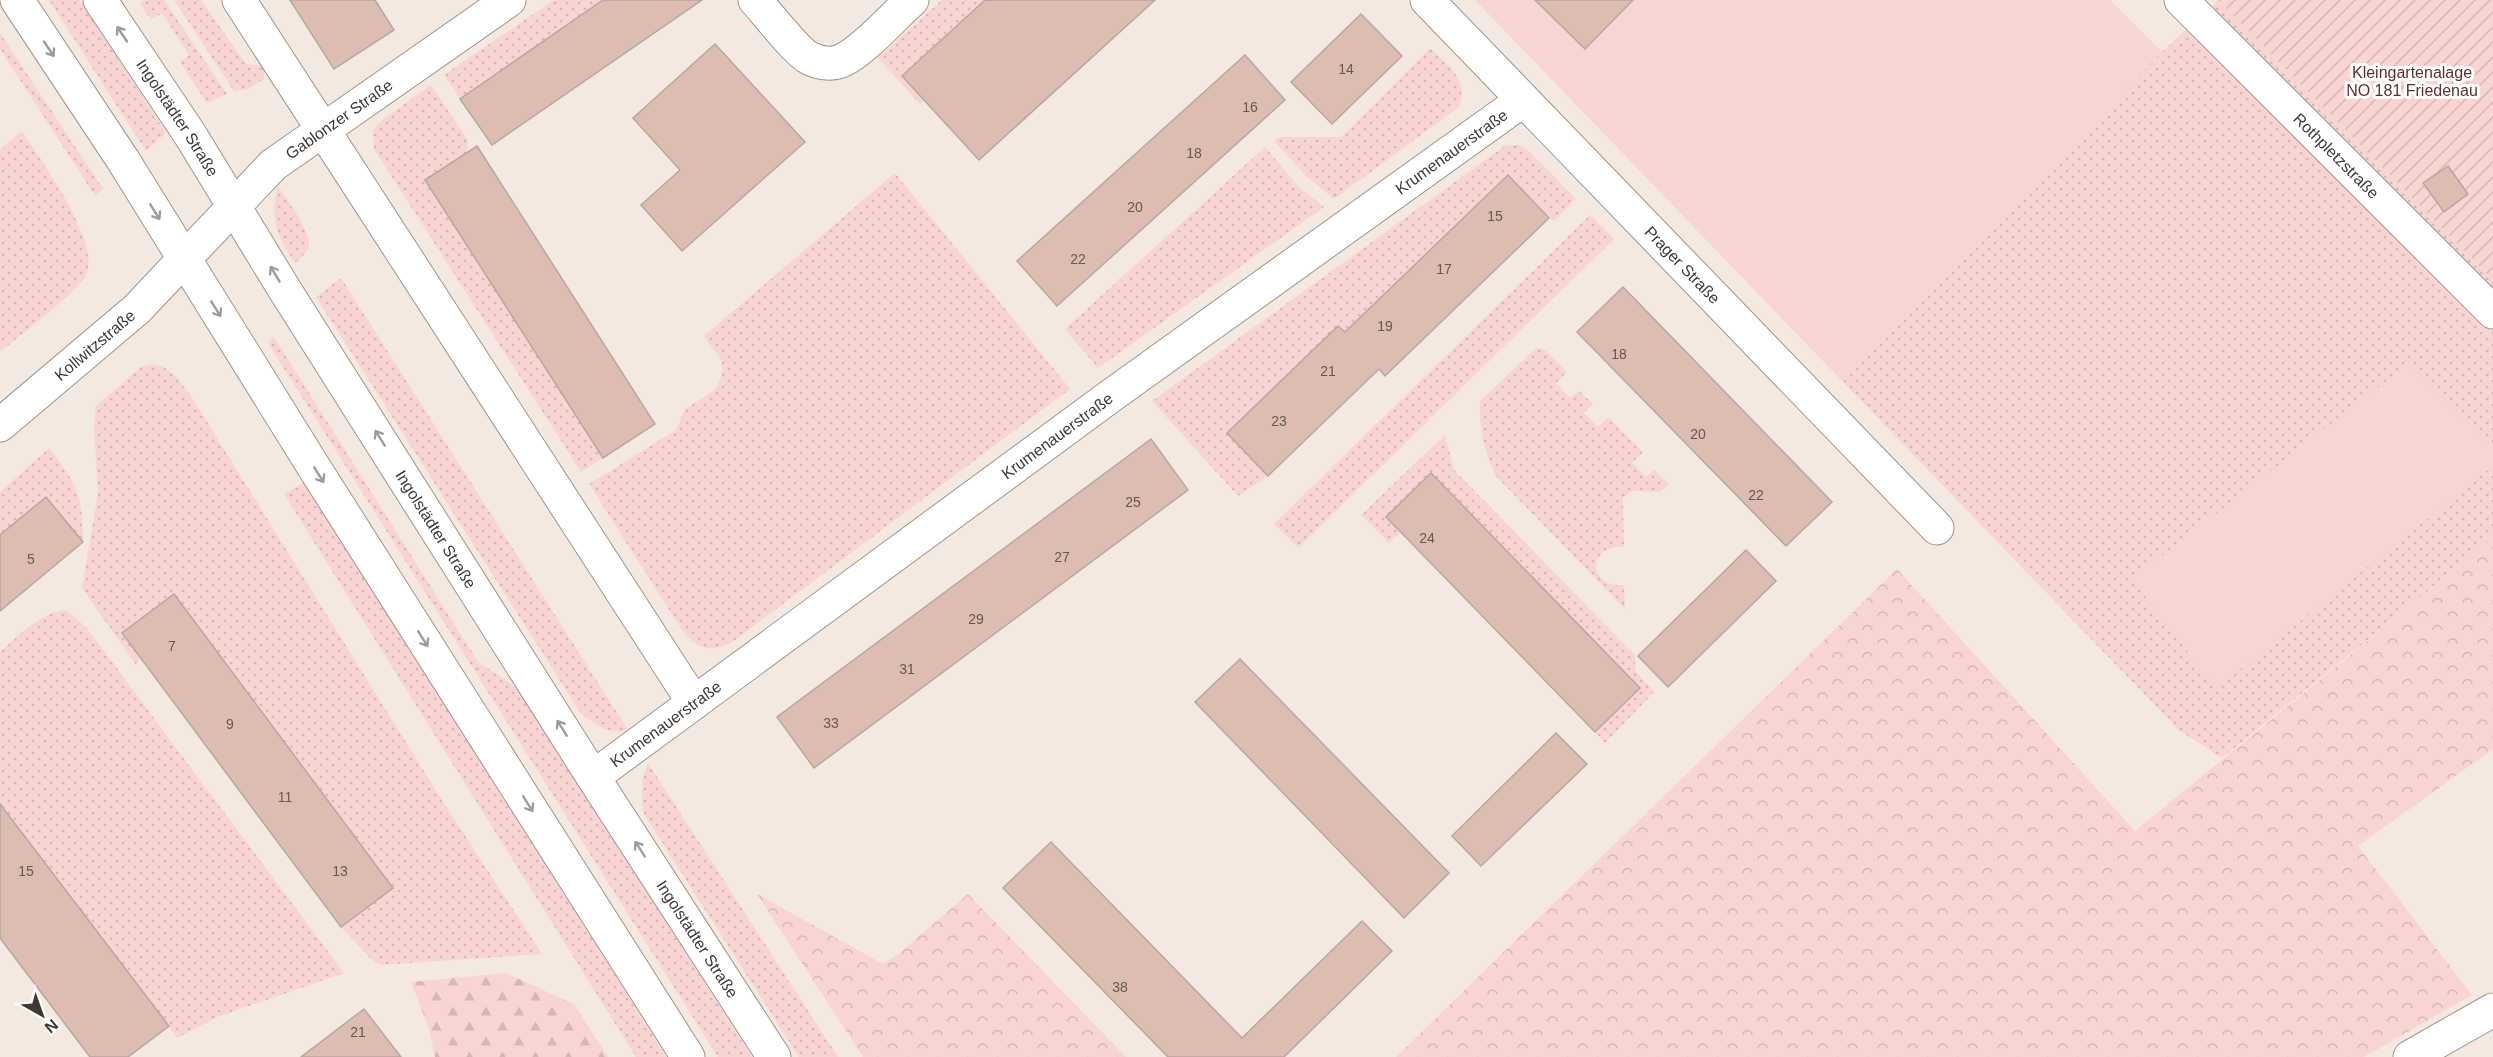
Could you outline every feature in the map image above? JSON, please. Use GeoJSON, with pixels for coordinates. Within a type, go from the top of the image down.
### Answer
{"type":"FeatureCollection","features":[{"type":"Feature","properties":{"kind":"street"},"geometry":{"type":"LineString","coordinates":[[17,0],[185,259],[316,471],[688,1057]]}},
{"type":"Feature","properties":{"kind":"street","name":"Ingolstädter Straße"},"geometry":{"type":"LineString","coordinates":[[100,0],[234,206],[593,777],[774,1057]]}},
{"type":"Feature","properties":{"kind":"street"},"geometry":{"type":"LineString","coordinates":[[239,0],[694,703]]}},
{"type":"Feature","properties":{"kind":"street","name":"Gablonzer Straße"},"geometry":{"type":"LineString","coordinates":[[185,259],[269,168],[509,0]]}},
{"type":"Feature","properties":{"kind":"street"},"geometry":{"type":"LineString","coordinates":[[755,0],[807,57],[822,63],[832,63],[840,62],[853,54],[912,0]]}},
{"type":"Feature","properties":{"kind":"street","name":"Prager Straße"},"geometry":{"type":"LineString","coordinates":[[1427,0],[1937,528]]}},
{"type":"Feature","properties":{"kind":"street","name":"Rothpletzstraße"},"geometry":{"type":"LineString","coordinates":[[2181,0],[2493,312]]}},
{"type":"Feature","properties":{"kind":"street","name":"Krumenauerstraße"},"geometry":{"type":"LineString","coordinates":[[593,777],[1112,395],[1523,100]]}},
{"type":"Feature","properties":{"kind":"street","name":"Kollwitzstraße"},"geometry":{"type":"LineString","coordinates":[[0,425],[137,309],[185,259]]}},
{"type":"Feature","properties":{"kind":"street"},"geometry":{"type":"LineString","coordinates":[[2410,1057],[2493,1010]]}},
{"type":"Feature","properties":{"kind":"green space"},"geometry":{"type":"Polygon","coordinates":[[[49,0],[80,0],[166,133],[146,151],[49,0]]]}},
{"type":"Feature","properties":{"kind":"green space"},"geometry":{"type":"Polygon","coordinates":[[[145,0],[164,0],[227,94],[207,103],[180,62],[189,55],[162,13],[151,20],[140,3],[145,0]]]}},
{"type":"Feature","properties":{"kind":"green space"},"geometry":{"type":"Polygon","coordinates":[[[174,0],[201,0],[246,64],[261,66],[264,79],[248,89],[234,91],[174,0]]]}},
{"type":"Feature","properties":{"kind":"green space"},"geometry":{"type":"Polygon","coordinates":[[[554,0],[603,0],[460,99],[444,75],[554,0]]]}},
{"type":"Feature","properties":{"kind":"green space"},"geometry":{"type":"Polygon","coordinates":[[[942,0],[985,0],[902,75],[924,100],[920,104],[878,58],[942,0]]]}},
{"type":"Feature","properties":{"kind":"green space"},"geometry":{"type":"Polygon","coordinates":[[[1475,0],[2110,0],[2162,52],[1843,382],[1475,0]]]}},
{"type":"Feature","properties":{"kind":"green space"},"geometry":{"type":"Polygon","coordinates":[[[2218,0],[2493,280],[2493,535],[2486,544],[2222,758],[2179,730],[1843,382],[2162,52],[2218,0]]]}},
{"type":"Feature","properties":{"kind":"green space","name":"Kleingartenalage NO 181 Friedenau"},"geometry":{"type":"Polygon","coordinates":[[[2218,0],[2493,0],[2493,280],[2218,0]]]}},
{"type":"Feature","properties":{"kind":"green space"},"geometry":{"type":"Polygon","coordinates":[[[0,33],[103,189],[95,196],[0,49],[0,33]]]}},
{"type":"Feature","properties":{"kind":"green space"},"geometry":{"type":"Polygon","coordinates":[[[1430,48],[1450,68],[1459,81],[1461,97],[1459,107],[1334,199],[1307,177],[1274,141],[1280,137],[1341,137],[1430,48]]]}},
{"type":"Feature","properties":{"kind":"green space"},"geometry":{"type":"Polygon","coordinates":[[[431,85],[467,139],[468,152],[425,180],[603,458],[581,472],[374,149],[373,130],[382,120],[431,85]]]}},
{"type":"Feature","properties":{"kind":"green space"},"geometry":{"type":"Polygon","coordinates":[[[22,131],[67,201],[78,223],[89,261],[86,275],[72,292],[0,352],[0,150],[22,131]]]}},
{"type":"Feature","properties":{"kind":"green space"},"geometry":{"type":"Polygon","coordinates":[[[1506,145],[1520,145],[1530,152],[1576,199],[1554,221],[1508,175],[1345,332],[1338,326],[1227,433],[1268,476],[1238,496],[1152,401],[1506,145]]]}},
{"type":"Feature","properties":{"kind":"green space"},"geometry":{"type":"Polygon","coordinates":[[[1265,147],[1299,187],[1324,207],[1098,368],[1065,329],[1265,147]]]}},
{"type":"Feature","properties":{"kind":"green space"},"geometry":{"type":"Polygon","coordinates":[[[895,173],[1070,389],[731,643],[716,648],[698,645],[682,630],[589,484],[676,430],[685,409],[715,390],[722,375],[722,361],[704,336],[895,173]]]}},
{"type":"Feature","properties":{"kind":"green space"},"geometry":{"type":"Polygon","coordinates":[[[278,186],[304,227],[309,243],[304,255],[295,263],[276,227],[274,208],[278,186]]]}},
{"type":"Feature","properties":{"kind":"green space"},"geometry":{"type":"Polygon","coordinates":[[[1590,215],[1614,239],[1298,548],[1274,524],[1590,215]]]}},
{"type":"Feature","properties":{"kind":"green space"},"geometry":{"type":"Polygon","coordinates":[[[341,278],[628,730],[614,731],[602,728],[580,712],[316,297],[341,278]]]}},
{"type":"Feature","properties":{"kind":"green space"},"geometry":{"type":"Polygon","coordinates":[[[274,337],[478,662],[513,685],[524,699],[752,1057],[718,1057],[268,343],[274,337]]]}},
{"type":"Feature","properties":{"kind":"green space"},"geometry":{"type":"Polygon","coordinates":[[[1536,348],[1545,350],[1567,372],[1556,383],[1570,398],[1579,391],[1593,404],[1584,413],[1598,427],[1608,417],[1643,452],[1632,463],[1646,477],[1654,470],[1669,484],[1660,492],[1632,491],[1623,498],[1624,547],[1612,548],[1598,559],[1596,566],[1603,580],[1612,584],[1624,585],[1625,609],[1496,476],[1488,458],[1481,430],[1480,401],[1536,348]]]}},
{"type":"Feature","properties":{"kind":"green space"},"geometry":{"type":"Polygon","coordinates":[[[153,364],[170,372],[191,396],[438,794],[542,954],[380,965],[370,958],[341,927],[393,888],[174,595],[136,665],[82,588],[98,493],[94,427],[96,406],[141,367],[153,364]]]}},
{"type":"Feature","properties":{"kind":"green space"},"geometry":{"type":"Polygon","coordinates":[[[2408,364],[2493,447],[2493,466],[2216,689],[2132,579],[2408,364]]]}},
{"type":"Feature","properties":{"kind":"green space"},"geometry":{"type":"Polygon","coordinates":[[[1445,435],[1454,470],[1635,655],[1635,670],[1654,692],[1605,743],[1595,732],[1640,688],[1431,473],[1386,517],[1400,533],[1389,543],[1361,515],[1445,435]]]}},
{"type":"Feature","properties":{"kind":"green space"},"geometry":{"type":"Polygon","coordinates":[[[49,448],[67,472],[77,492],[83,542],[46,497],[0,535],[0,492],[49,448]]]}},
{"type":"Feature","properties":{"kind":"green space"},"geometry":{"type":"Polygon","coordinates":[[[307,481],[666,1057],[636,1057],[284,494],[307,481]]]}},
{"type":"Feature","properties":{"kind":"green space"},"geometry":{"type":"Polygon","coordinates":[[[2493,535],[2493,749],[2358,846],[2472,995],[2364,1057],[1396,1057],[1897,569],[2135,831],[2486,544],[2493,535]]]}},
{"type":"Feature","properties":{"kind":"green space"},"geometry":{"type":"Polygon","coordinates":[[[66,610],[86,627],[344,973],[217,1017],[177,1038],[0,804],[0,652],[39,620],[47,615],[66,610]]]}},
{"type":"Feature","properties":{"kind":"green space"},"geometry":{"type":"Polygon","coordinates":[[[648,763],[838,1057],[799,1057],[644,814],[642,788],[648,763]]]}},
{"type":"Feature","properties":{"kind":"green space"},"geometry":{"type":"Polygon","coordinates":[[[757,894],[883,964],[897,955],[968,894],[1126,1057],[863,1057],[757,894]]]}},
{"type":"Feature","properties":{"kind":"green space"},"geometry":{"type":"Polygon","coordinates":[[[506,973],[574,1004],[608,1057],[435,1057],[429,1029],[411,982],[506,973]]]}},
{"type":"Feature","properties":{"kind":"building"},"geometry":{"type":"Polygon","coordinates":[[[290,0],[375,0],[394,30],[334,69],[290,0]]]}},
{"type":"Feature","properties":{"kind":"building"},"geometry":{"type":"Polygon","coordinates":[[[603,0],[702,0],[492,145],[460,99],[603,0]]]}},
{"type":"Feature","properties":{"kind":"building"},"geometry":{"type":"Polygon","coordinates":[[[985,0],[1155,0],[979,160],[902,76],[985,0]]]}},
{"type":"Feature","properties":{"kind":"building"},"geometry":{"type":"Polygon","coordinates":[[[1535,0],[1633,0],[1585,49],[1535,0]]]}},
{"type":"Feature","properties":{"kind":"building"},"geometry":{"type":"Polygon","coordinates":[[[1361,14],[1402,56],[1332,124],[1291,82],[1361,14]]]}},
{"type":"Feature","properties":{"kind":"building"},"geometry":{"type":"Polygon","coordinates":[[[715,44],[805,142],[682,251],[641,205],[680,170],[633,118],[715,44]]]}},
{"type":"Feature","properties":{"kind":"building"},"geometry":{"type":"Polygon","coordinates":[[[1245,55],[1285,100],[1057,306],[1017,261],[1245,55]]]}},
{"type":"Feature","properties":{"kind":"building"},"geometry":{"type":"Polygon","coordinates":[[[477,146],[655,424],[603,458],[425,180],[477,146]]]}},
{"type":"Feature","properties":{"kind":"building"},"geometry":{"type":"Polygon","coordinates":[[[2448,166],[2468,194],[2444,212],[2423,183],[2448,166]]]}},
{"type":"Feature","properties":{"kind":"building"},"geometry":{"type":"Polygon","coordinates":[[[1508,175],[1549,218],[1385,376],[1379,369],[1268,476],[1227,433],[1338,326],[1345,332],[1508,175]]]}},
{"type":"Feature","properties":{"kind":"building"},"geometry":{"type":"Polygon","coordinates":[[[1623,287],[1832,502],[1786,546],[1577,332],[1623,287]]]}},
{"type":"Feature","properties":{"kind":"building"},"geometry":{"type":"Polygon","coordinates":[[[1151,439],[1188,490],[814,768],[777,717],[1151,439]]]}},
{"type":"Feature","properties":{"kind":"building"},"geometry":{"type":"Polygon","coordinates":[[[1431,473],[1640,688],[1595,732],[1386,517],[1431,473]]]}},
{"type":"Feature","properties":{"kind":"building"},"geometry":{"type":"Polygon","coordinates":[[[46,497],[83,542],[0,611],[0,535],[46,497]]]}},
{"type":"Feature","properties":{"kind":"building"},"geometry":{"type":"Polygon","coordinates":[[[1746,550],[1776,581],[1668,687],[1638,656],[1746,550]]]}},
{"type":"Feature","properties":{"kind":"building"},"geometry":{"type":"Polygon","coordinates":[[[174,594],[393,888],[341,927],[122,633],[174,594]]]}},
{"type":"Feature","properties":{"kind":"building"},"geometry":{"type":"Polygon","coordinates":[[[1240,659],[1449,873],[1404,918],[1195,702],[1240,659]]]}},
{"type":"Feature","properties":{"kind":"building"},"geometry":{"type":"Polygon","coordinates":[[[1556,733],[1587,764],[1481,866],[1452,836],[1556,733]]]}},
{"type":"Feature","properties":{"kind":"building"},"geometry":{"type":"Polygon","coordinates":[[[0,804],[169,1026],[128,1057],[90,1057],[0,938],[0,804]]]}},
{"type":"Feature","properties":{"kind":"building"},"geometry":{"type":"Polygon","coordinates":[[[1051,842],[1242,1038],[1362,921],[1392,951],[1284,1057],[1168,1057],[1003,888],[1051,842]]]}},
{"type":"Feature","properties":{"kind":"building"},"geometry":{"type":"Polygon","coordinates":[[[364,1009],[401,1057],[301,1057],[364,1009]]]}}]}
